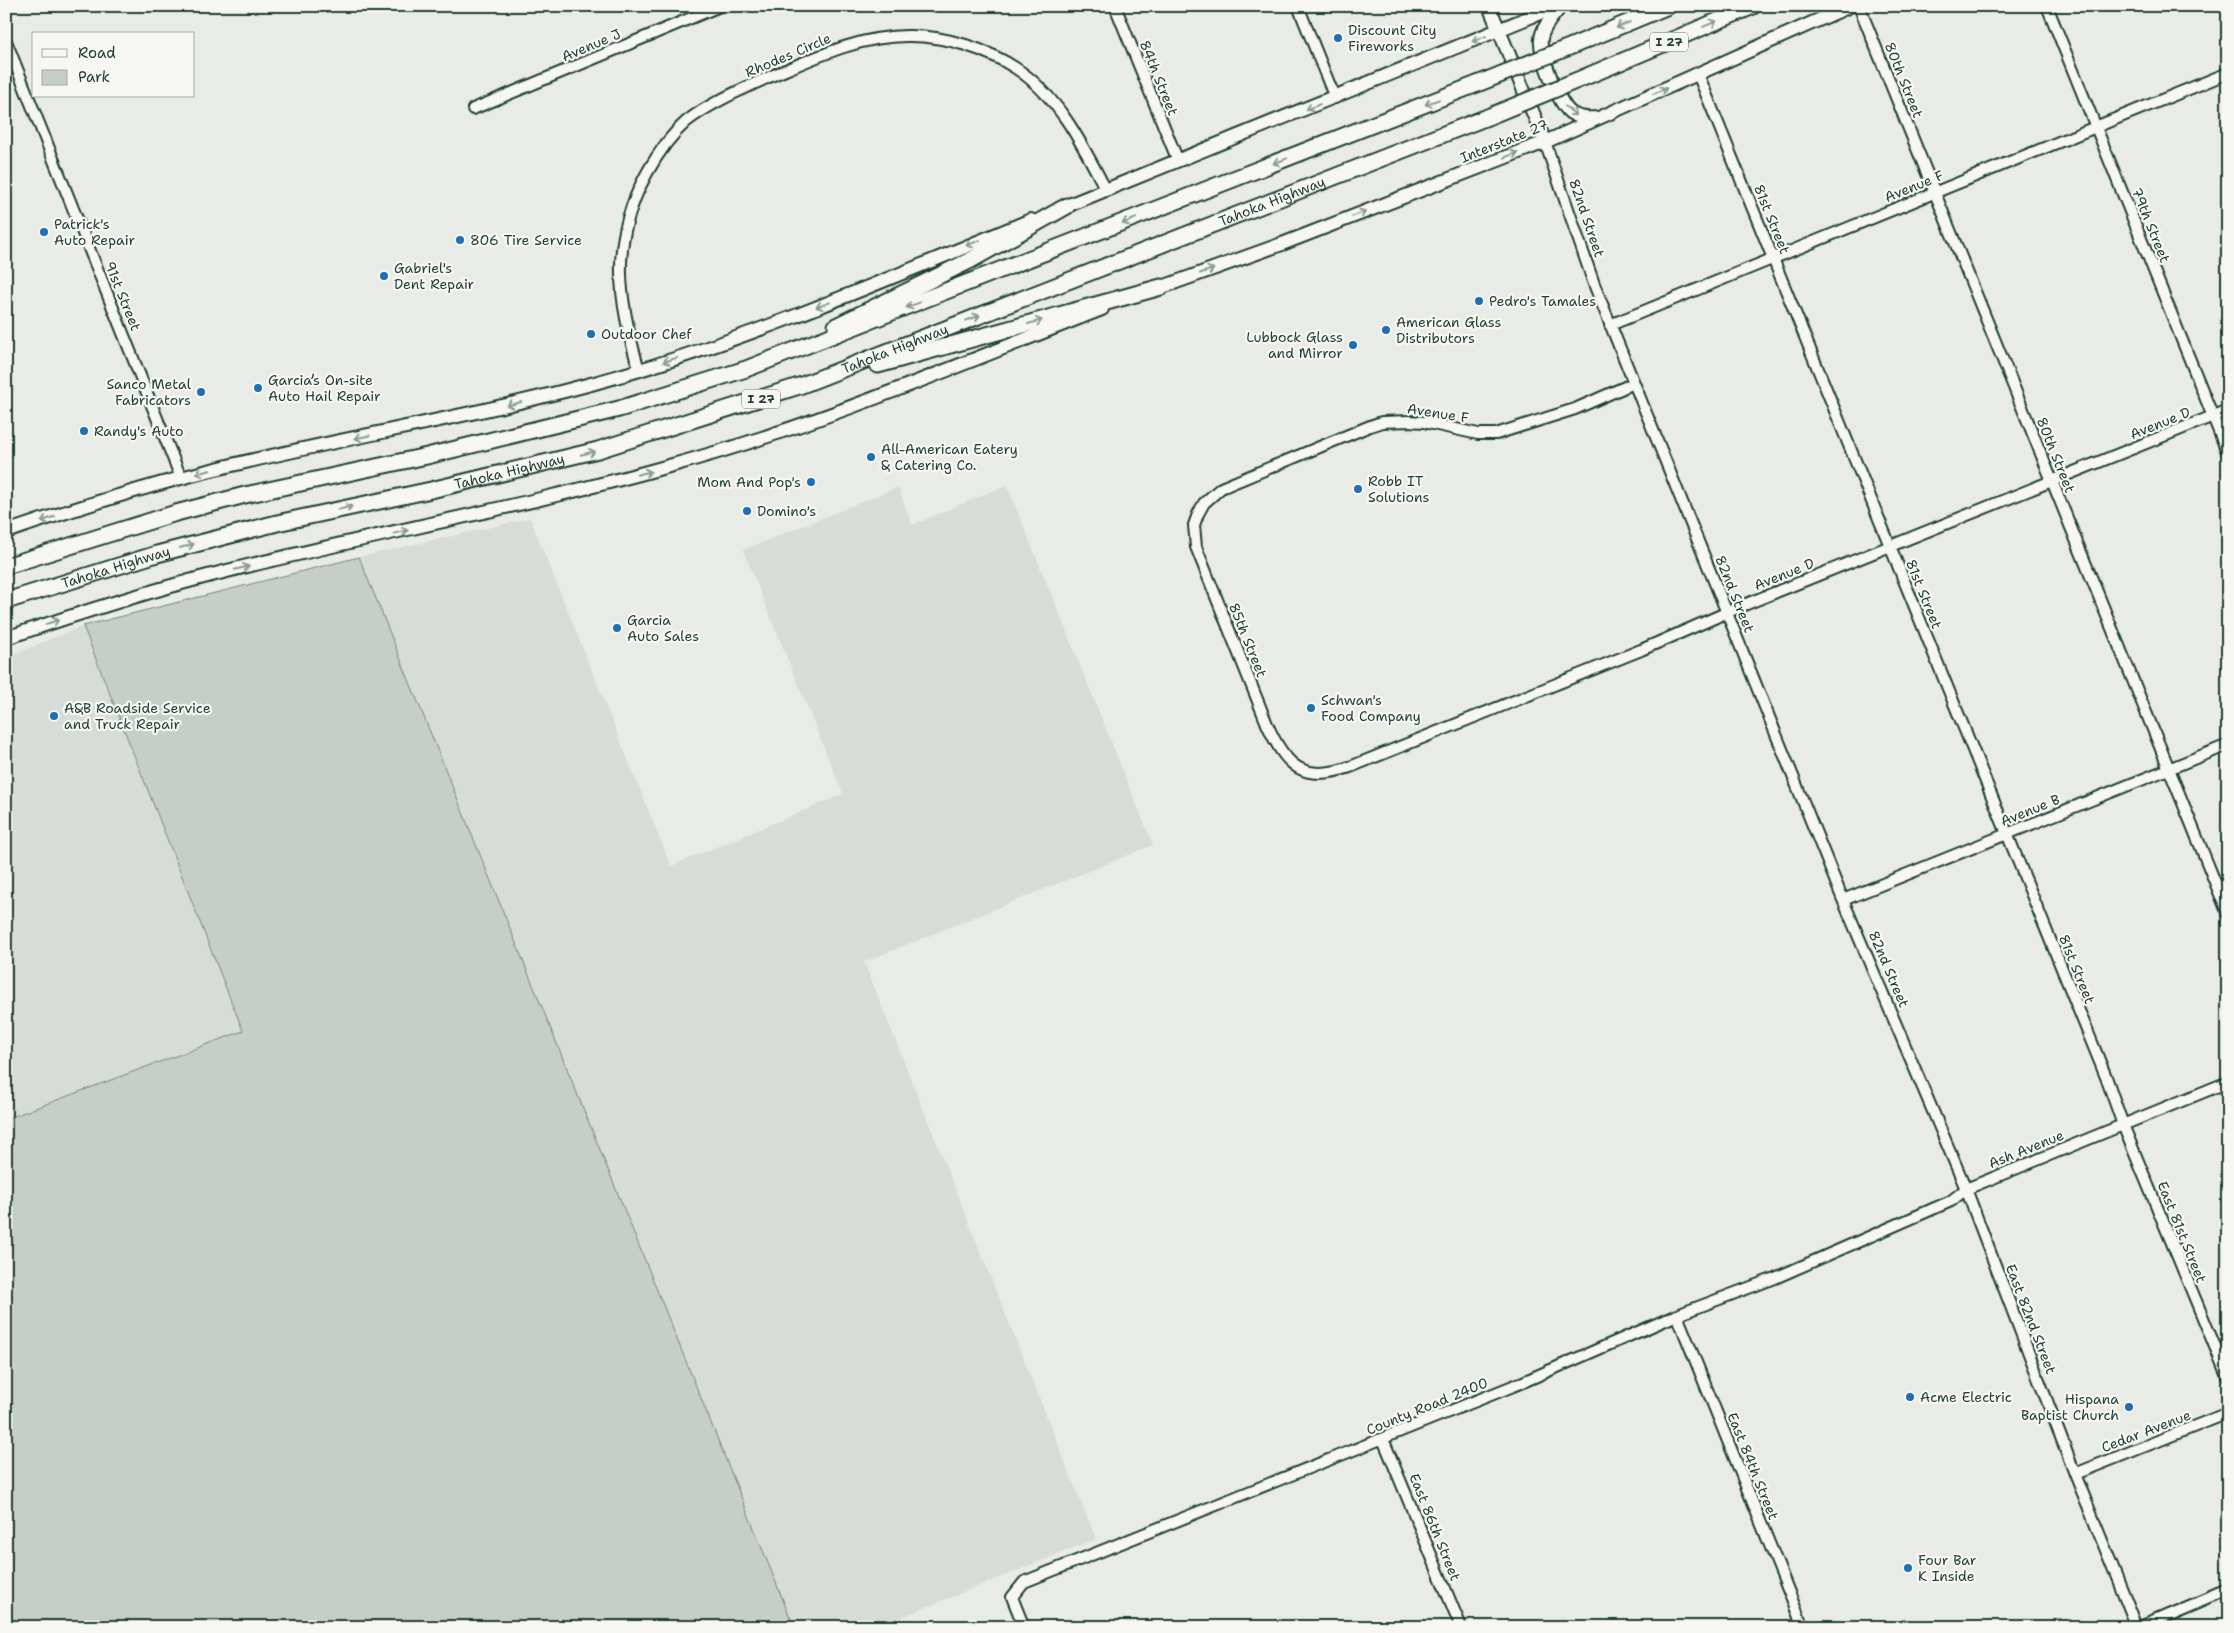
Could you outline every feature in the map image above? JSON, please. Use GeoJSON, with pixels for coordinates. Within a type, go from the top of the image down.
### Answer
{"type":"FeatureCollection","features":[{"type":"Feature","properties":{"kind":"highway","name":"I 27"},"geometry":{"type":"LineString","coordinates":[[6,566],[167,516],[245,495],[427,456],[619,409],[746,369],[1477,84],[1668,6]]}},
{"type":"Feature","properties":{"kind":"highway","name":"Tahoka Highway"},"geometry":{"type":"LineString","coordinates":[[6,601],[157,554],[277,523],[431,490],[598,450],[802,385],[1490,116],[1585,78],[1753,6]]}},
{"type":"Feature","properties":{"kind":"highway"},"geometry":{"type":"LineString","coordinates":[[785,354],[820,333],[971,260],[1067,206]]}},
{"type":"Feature","properties":{"kind":"highway"},"geometry":{"type":"LineString","coordinates":[[802,385],[1161,287]]}},
{"type":"Feature","properties":{"kind":"main road","name":"82nd Street"},"geometry":{"type":"LineString","coordinates":[[1490,6],[1545,142]]}},
{"type":"Feature","properties":{"kind":"main road"},"geometry":{"type":"LineString","coordinates":[[6,532],[181,478],[503,406],[639,370],[692,353],[840,299],[1557,6]]}},
{"type":"Feature","properties":{"kind":"main road"},"geometry":{"type":"LineString","coordinates":[[1561,6],[1541,36],[1542,49],[1548,67],[1561,101],[1571,113],[1579,117],[1601,118]]}},
{"type":"Feature","properties":{"kind":"main road","name":"Interstate 27"},"geometry":{"type":"LineString","coordinates":[[1161,287],[1282,244],[1545,142],[1850,6]]}},
{"type":"Feature","properties":{"kind":"main road"},"geometry":{"type":"LineString","coordinates":[[6,638],[61,619],[228,571],[669,467],[801,425],[1161,287]]}},
{"type":"Feature","properties":{"kind":"street","name":"Avenue J"},"geometry":{"type":"LineString","coordinates":[[473,109],[720,6]]}},
{"type":"Feature","properties":{"kind":"street","name":"84th Street"},"geometry":{"type":"LineString","coordinates":[[1115,6],[1178,161]]}},
{"type":"Feature","properties":{"kind":"street"},"geometry":{"type":"LineString","coordinates":[[1298,6],[1335,98]]}},
{"type":"Feature","properties":{"kind":"street","name":"80th Street"},"geometry":{"type":"LineString","coordinates":[[1859,6],[2228,914]]}},
{"type":"Feature","properties":{"kind":"street","name":"79th Street"},"geometry":{"type":"LineString","coordinates":[[2048,6],[2228,454]]}},
{"type":"Feature","properties":{"kind":"street","name":"Rhodes Circle"},"geometry":{"type":"LineString","coordinates":[[639,370],[622,298],[621,251],[628,219],[639,190],[652,165],[677,131],[698,113],[736,92],[848,46],[869,39],[911,36],[960,44],[998,58],[1016,69],[1048,95],[1071,127],[1106,190]]}},
{"type":"Feature","properties":{"kind":"street","name":"91st Street"},"geometry":{"type":"LineString","coordinates":[[6,41],[181,478]]}},
{"type":"Feature","properties":{"kind":"street","name":"Avenue F"},"geometry":{"type":"LineString","coordinates":[[1610,325],[2228,73]]}},
{"type":"Feature","properties":{"kind":"street","name":"81st Street"},"geometry":{"type":"LineString","coordinates":[[1698,74],[2106,1077],[2123,1125]]}},
{"type":"Feature","properties":{"kind":"street","name":"82nd Street"},"geometry":{"type":"LineString","coordinates":[[1545,142],[1591,276],[1610,325],[1843,900],[1966,1189]]}},
{"type":"Feature","properties":{"kind":"street","name":"Avenue F"},"geometry":{"type":"LineString","coordinates":[[1214,493],[1221,488],[1296,456],[1382,422],[1424,422],[1478,434],[1496,434],[1575,409],[1634,383]]}},
{"type":"Feature","properties":{"kind":"street","name":"Avenue D"},"geometry":{"type":"LineString","coordinates":[[1323,774],[1350,767],[1461,724],[1890,546],[2228,410]]}},
{"type":"Feature","properties":{"kind":"street","name":"85th Street"},"geometry":{"type":"LineString","coordinates":[[1214,493],[1204,503],[1198,514],[1194,525],[1194,537],[1230,633],[1276,745],[1292,763],[1304,770],[1323,774]]}},
{"type":"Feature","properties":{"kind":"street","name":"Avenue B"},"geometry":{"type":"LineString","coordinates":[[1843,900],[2228,745]]}},
{"type":"Feature","properties":{"kind":"street","name":"Ash Avenue"},"geometry":{"type":"LineString","coordinates":[[1839,1250],[1951,1201],[1966,1189],[2228,1082]]}},
{"type":"Feature","properties":{"kind":"street","name":"East 81st Street"},"geometry":{"type":"LineString","coordinates":[[2123,1125],[2228,1378]]}},
{"type":"Feature","properties":{"kind":"street","name":"East 82nd Street"},"geometry":{"type":"LineString","coordinates":[[1966,1189],[2075,1474],[2139,1627]]}},
{"type":"Feature","properties":{"kind":"street","name":"County Road 2400"},"geometry":{"type":"LineString","coordinates":[[1024,1627],[1012,1597],[1024,1582],[1383,1439],[1678,1315],[1775,1278],[1839,1250]]}},
{"type":"Feature","properties":{"kind":"street","name":"East 84th Street"},"geometry":{"type":"LineString","coordinates":[[1678,1315],[1803,1627]]}},
{"type":"Feature","properties":{"kind":"street","name":"Cedar Avenue"},"geometry":{"type":"LineString","coordinates":[[2075,1474],[2228,1413]]}},
{"type":"Feature","properties":{"kind":"street","name":"East 86th Street"},"geometry":{"type":"LineString","coordinates":[[1383,1439],[1461,1627]]}},
{"type":"Feature","properties":{"kind":"street"},"geometry":{"type":"LineString","coordinates":[[2139,1627],[2228,1590]]}},
{"type":"Feature","properties":{"kind":"shaded area"},"geometry":{"type":"Polygon","coordinates":[[[1007,485],[1153,845],[864,962],[1096,1539],[877,1627],[791,1627],[359,557],[530,518],[671,866],[843,794],[743,550],[898,487],[912,525],[1007,485]]]}},
{"type":"Feature","properties":{"kind":"shaded area"},"geometry":{"type":"Polygon","coordinates":[[[83,626],[243,1031],[6,1121],[6,657],[83,626]]]}},
{"type":"Feature","properties":{"kind":"green space"},"geometry":{"type":"Polygon","coordinates":[[[359,557],[794,1627],[6,1627],[6,1119],[243,1031],[83,626],[359,557]]]}},
{"type":"Feature","properties":{"kind":"place","name":"Discount City Fireworks"},"geometry":{"type":"Point","coordinates":[1338,38]}},
{"type":"Feature","properties":{"kind":"place","name":"Patrick's Auto Repair"},"geometry":{"type":"Point","coordinates":[44,232]}},
{"type":"Feature","properties":{"kind":"place","name":"806 Tire Service"},"geometry":{"type":"Point","coordinates":[460,240]}},
{"type":"Feature","properties":{"kind":"place","name":"Gabriel's Dent Repair"},"geometry":{"type":"Point","coordinates":[384,276]}},
{"type":"Feature","properties":{"kind":"place","name":"Pedro's Tamales"},"geometry":{"type":"Point","coordinates":[1479,301]}},
{"type":"Feature","properties":{"kind":"place","name":"American Glass Distributors"},"geometry":{"type":"Point","coordinates":[1386,330]}},
{"type":"Feature","properties":{"kind":"place","name":"Outdoor Chef"},"geometry":{"type":"Point","coordinates":[591,334]}},
{"type":"Feature","properties":{"kind":"place","name":"Lubbock Glass and Mirror"},"geometry":{"type":"Point","coordinates":[1353,345]}},
{"type":"Feature","properties":{"kind":"place","name":"Garcia’s On-site Auto Hail Repair"},"geometry":{"type":"Point","coordinates":[258,388]}},
{"type":"Feature","properties":{"kind":"place","name":"Sanco Metal Fabricators"},"geometry":{"type":"Point","coordinates":[201,392]}},
{"type":"Feature","properties":{"kind":"place","name":"Randy's Auto"},"geometry":{"type":"Point","coordinates":[84,431]}},
{"type":"Feature","properties":{"kind":"place","name":"All-American Eatery & Catering Co."},"geometry":{"type":"Point","coordinates":[871,457]}},
{"type":"Feature","properties":{"kind":"place","name":"Mom And Pop's"},"geometry":{"type":"Point","coordinates":[811,482]}},
{"type":"Feature","properties":{"kind":"place","name":"Robb IT Solutions"},"geometry":{"type":"Point","coordinates":[1358,489]}},
{"type":"Feature","properties":{"kind":"place","name":"Domino's"},"geometry":{"type":"Point","coordinates":[747,511]}},
{"type":"Feature","properties":{"kind":"place","name":"Garcia Auto Sales"},"geometry":{"type":"Point","coordinates":[617,628]}},
{"type":"Feature","properties":{"kind":"place","name":"Schwan's Food Company"},"geometry":{"type":"Point","coordinates":[1311,708]}},
{"type":"Feature","properties":{"kind":"place","name":"A&B Roadside Service and Truck Repair"},"geometry":{"type":"Point","coordinates":[54,716]}},
{"type":"Feature","properties":{"kind":"place","name":"Acme Electric"},"geometry":{"type":"Point","coordinates":[1910,1397]}},
{"type":"Feature","properties":{"kind":"place","name":"Hispana Baptist Church"},"geometry":{"type":"Point","coordinates":[2129,1407]}},
{"type":"Feature","properties":{"kind":"place","name":"Four Bar K Inside"},"geometry":{"type":"Point","coordinates":[1908,1568]}}]}
